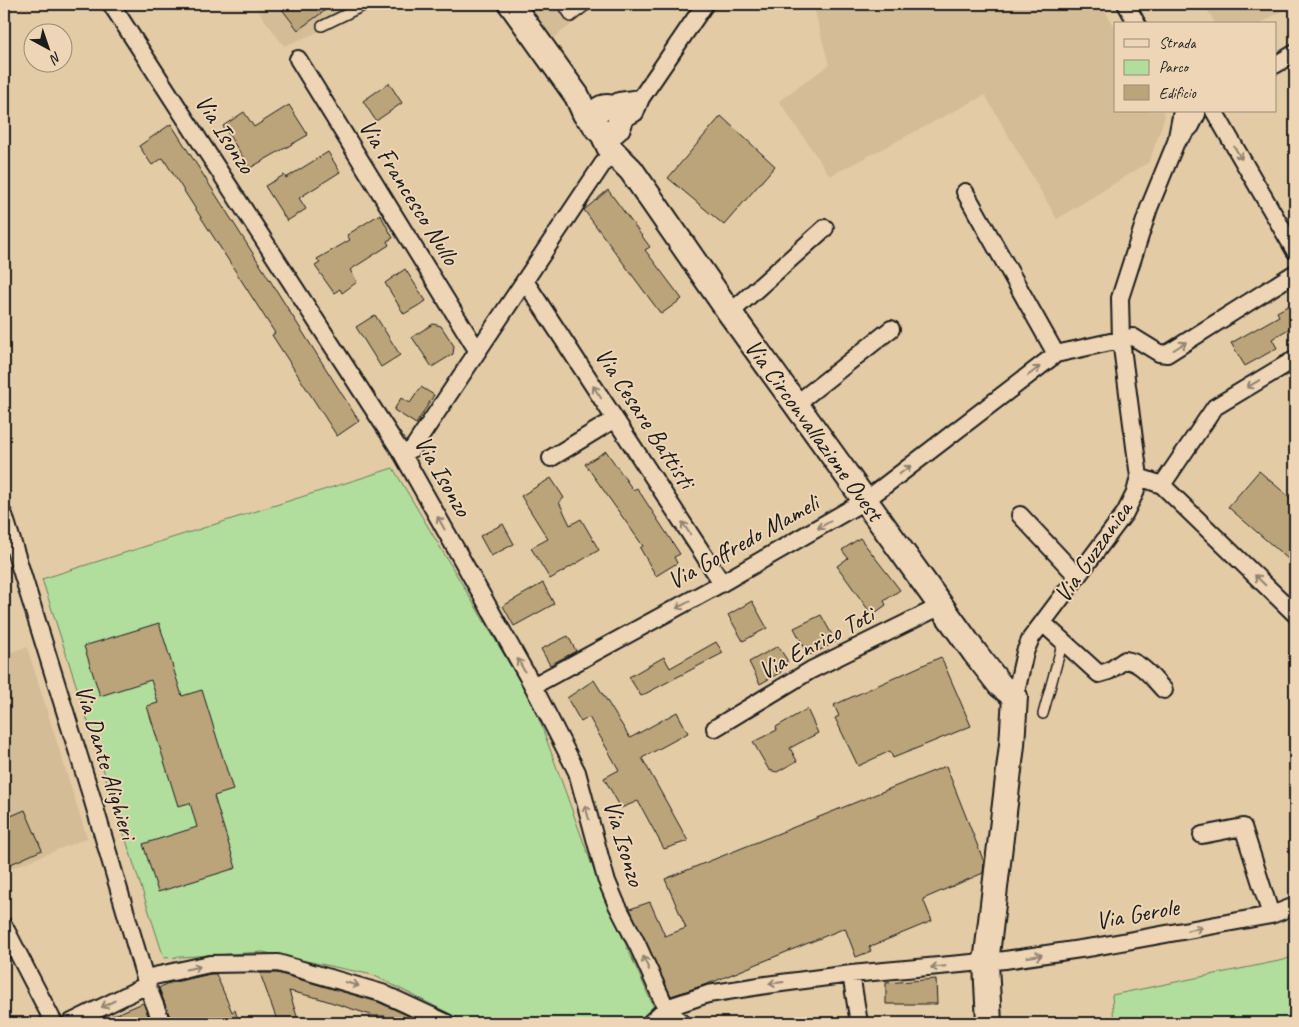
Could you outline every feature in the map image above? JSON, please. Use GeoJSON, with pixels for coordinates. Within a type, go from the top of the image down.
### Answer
{"type":"FeatureCollection","features":[{"type":"Feature","properties":{"kind":"street","name":"Via Isonzo"},"geometry":{"type":"LineString","coordinates":[[111,4],[403,454],[533,686],[577,772],[606,879],[666,1008]]}},
{"type":"Feature","properties":{"kind":"street","name":"Via Circonvallazione Ovest"},"geometry":{"type":"LineString","coordinates":[[511,4],[577,96],[585,114],[610,128],[730,313],[941,606],[1000,684],[1015,697]]}},
{"type":"Feature","properties":{"kind":"street"},"geometry":{"type":"LineString","coordinates":[[403,454],[413,448],[525,281],[610,128],[635,113],[641,98],[705,4]]}},
{"type":"Feature","properties":{"kind":"street"},"geometry":{"type":"LineString","coordinates":[[1126,4],[1136,22]]}},
{"type":"Feature","properties":{"kind":"street"},"geometry":{"type":"LineString","coordinates":[[1276,64],[1295,54]]}},
{"type":"Feature","properties":{"kind":"street","name":"Via Francesco Nullo"},"geometry":{"type":"LineString","coordinates":[[298,59],[477,350]]}},
{"type":"Feature","properties":{"kind":"street","name":"Via Guzzanica"},"geometry":{"type":"LineString","coordinates":[[989,1023],[986,962],[1012,745],[1015,697],[1025,652],[1042,623],[1125,513],[1135,493],[1138,477],[1122,340],[1120,298],[1156,189],[1191,112]]}},
{"type":"Feature","properties":{"kind":"street"},"geometry":{"type":"LineString","coordinates":[[1215,112],[1295,251]]}},
{"type":"Feature","properties":{"kind":"street"},"geometry":{"type":"LineString","coordinates":[[965,192],[1056,354]]}},
{"type":"Feature","properties":{"kind":"street"},"geometry":{"type":"LineString","coordinates":[[730,313],[825,228]]}},
{"type":"Feature","properties":{"kind":"street"},"geometry":{"type":"LineString","coordinates":[[1122,340],[1133,337],[1159,353],[1167,354],[1295,273]]}},
{"type":"Feature","properties":{"kind":"street","name":"Via Cesare Battisti"},"geometry":{"type":"LineString","coordinates":[[525,281],[722,583]]}},
{"type":"Feature","properties":{"kind":"street"},"geometry":{"type":"LineString","coordinates":[[796,404],[891,329]]}},
{"type":"Feature","properties":{"kind":"street","name":"Via Goffredo Mameli"},"geometry":{"type":"LineString","coordinates":[[533,686],[722,583],[866,500],[1056,354],[1122,340]]}},
{"type":"Feature","properties":{"kind":"street"},"geometry":{"type":"LineString","coordinates":[[1162,485],[1215,407],[1295,359]]}},
{"type":"Feature","properties":{"kind":"street"},"geometry":{"type":"LineString","coordinates":[[551,458],[616,419]]}},
{"type":"Feature","properties":{"kind":"street"},"geometry":{"type":"LineString","coordinates":[[1138,477],[1162,485],[1295,614]]}},
{"type":"Feature","properties":{"kind":"street","name":"Via Dante Alighieri"},"geometry":{"type":"LineString","coordinates":[[4,515],[92,798],[146,981],[162,1023]]}},
{"type":"Feature","properties":{"kind":"street"},"geometry":{"type":"LineString","coordinates":[[1020,515],[1077,576]]}},
{"type":"Feature","properties":{"kind":"street","name":"Via Enrico Toti"},"geometry":{"type":"LineString","coordinates":[[715,728],[811,670],[941,606]]}},
{"type":"Feature","properties":{"kind":"street"},"geometry":{"type":"LineString","coordinates":[[1042,623],[1099,674],[1109,671],[1125,660],[1130,660],[1137,663],[1164,690]]}},
{"type":"Feature","properties":{"kind":"street"},"geometry":{"type":"LineString","coordinates":[[1202,835],[1243,827],[1272,915]]}},
{"type":"Feature","properties":{"kind":"street","name":"Via Gerole"},"geometry":{"type":"LineString","coordinates":[[666,1008],[708,994],[766,984],[986,962],[1094,947],[1272,915],[1295,906]]}},
{"type":"Feature","properties":{"kind":"street"},"geometry":{"type":"LineString","coordinates":[[4,926],[54,1023]]}},
{"type":"Feature","properties":{"kind":"street"},"geometry":{"type":"LineString","coordinates":[[70,1023],[146,981],[210,964],[278,963],[382,993],[420,1016],[447,1023]]}},
{"type":"Feature","properties":{"kind":"street"},"geometry":{"type":"LineString","coordinates":[[851,974],[859,1023]]}},
{"type":"Feature","properties":{"kind":"street"},"geometry":{"type":"LineString","coordinates":[[650,1023],[666,1008],[682,1023]]}},
{"type":"Feature","properties":{"kind":"lane"},"geometry":{"type":"LineString","coordinates":[[322,26],[367,4]]}},
{"type":"Feature","properties":{"kind":"lane"},"geometry":{"type":"LineString","coordinates":[[562,4],[571,17],[588,4]]}},
{"type":"Feature","properties":{"kind":"lane"},"geometry":{"type":"LineString","coordinates":[[1044,714],[1063,641]]}},
{"type":"Feature","properties":{"kind":"shaded area"},"geometry":{"type":"Polygon","coordinates":[[[253,4],[387,4],[284,46],[253,4]]]}},
{"type":"Feature","properties":{"kind":"shaded area"},"geometry":{"type":"Polygon","coordinates":[[[519,4],[598,4],[547,43],[519,4]]]}},
{"type":"Feature","properties":{"kind":"shaded area"},"geometry":{"type":"Polygon","coordinates":[[[813,4],[1101,4],[1114,27],[1114,112],[1163,112],[1165,116],[1149,162],[1057,219],[985,95],[830,176],[779,101],[829,65],[813,4]]]}},
{"type":"Feature","properties":{"kind":"shaded area"},"geometry":{"type":"Polygon","coordinates":[[[1204,4],[1293,4],[1263,22],[1215,22],[1204,4]]]}},
{"type":"Feature","properties":{"kind":"shaded area"},"geometry":{"type":"Polygon","coordinates":[[[27,647],[87,838],[4,871],[4,654],[27,647]]]}},
{"type":"Feature","properties":{"kind":"green space"},"geometry":{"type":"Polygon","coordinates":[[[393,468],[534,705],[598,882],[655,1010],[639,1023],[468,1023],[373,975],[263,952],[164,958],[42,579],[393,468]]]}},
{"type":"Feature","properties":{"kind":"green space"},"geometry":{"type":"Polygon","coordinates":[[[1295,955],[1295,1023],[1114,1023],[1112,995],[1284,960],[1295,955]]]}},
{"type":"Feature","properties":{"kind":"building"},"geometry":{"type":"Polygon","coordinates":[[[278,4],[334,4],[298,30],[278,4]]]}},
{"type":"Feature","properties":{"kind":"building"},"geometry":{"type":"Polygon","coordinates":[[[389,83],[402,103],[376,121],[363,101],[389,83]]]}},
{"type":"Feature","properties":{"kind":"building"},"geometry":{"type":"Polygon","coordinates":[[[289,105],[308,135],[250,168],[223,126],[244,112],[254,127],[289,105]]]}},
{"type":"Feature","properties":{"kind":"building"},"geometry":{"type":"Polygon","coordinates":[[[721,116],[775,166],[724,225],[668,178],[721,116]]]}},
{"type":"Feature","properties":{"kind":"building"},"geometry":{"type":"Polygon","coordinates":[[[171,124],[359,421],[337,436],[272,335],[275,333],[163,158],[152,165],[139,146],[171,124]]]}},
{"type":"Feature","properties":{"kind":"building"},"geometry":{"type":"Polygon","coordinates":[[[328,152],[340,172],[299,198],[306,209],[287,221],[265,186],[284,175],[286,178],[328,152]]]}},
{"type":"Feature","properties":{"kind":"building"},"geometry":{"type":"Polygon","coordinates":[[[608,190],[650,247],[645,250],[682,299],[661,314],[584,210],[608,190]]]}},
{"type":"Feature","properties":{"kind":"building"},"geometry":{"type":"Polygon","coordinates":[[[380,214],[393,238],[387,241],[389,245],[350,270],[357,282],[342,293],[340,289],[334,293],[315,266],[320,263],[317,259],[350,240],[347,235],[380,214]]]}},
{"type":"Feature","properties":{"kind":"building"},"geometry":{"type":"Polygon","coordinates":[[[405,269],[426,301],[404,314],[385,283],[405,269]]]}},
{"type":"Feature","properties":{"kind":"building"},"geometry":{"type":"Polygon","coordinates":[[[1295,302],[1295,325],[1272,339],[1277,348],[1245,366],[1231,343],[1279,316],[1277,312],[1295,302]]]}},
{"type":"Feature","properties":{"kind":"building"},"geometry":{"type":"Polygon","coordinates":[[[375,315],[400,355],[381,367],[356,327],[375,315]]]}},
{"type":"Feature","properties":{"kind":"building"},"geometry":{"type":"Polygon","coordinates":[[[433,324],[441,326],[454,346],[453,354],[432,367],[412,337],[433,324]]]}},
{"type":"Feature","properties":{"kind":"building"},"geometry":{"type":"Polygon","coordinates":[[[421,387],[434,395],[416,424],[394,410],[401,398],[410,403],[421,387]]]}},
{"type":"Feature","properties":{"kind":"building"},"geometry":{"type":"Polygon","coordinates":[[[606,451],[633,490],[637,488],[680,554],[674,557],[677,563],[656,576],[640,548],[643,546],[585,464],[606,451]]]}},
{"type":"Feature","properties":{"kind":"building"},"geometry":{"type":"Polygon","coordinates":[[[1259,471],[1295,502],[1295,565],[1228,507],[1259,471]]]}},
{"type":"Feature","properties":{"kind":"building"},"geometry":{"type":"Polygon","coordinates":[[[551,478],[564,498],[559,502],[570,525],[581,519],[599,550],[550,579],[531,548],[548,539],[521,496],[551,478]]]}},
{"type":"Feature","properties":{"kind":"building"},"geometry":{"type":"Polygon","coordinates":[[[503,524],[514,544],[491,556],[480,536],[503,524]]]}},
{"type":"Feature","properties":{"kind":"building"},"geometry":{"type":"Polygon","coordinates":[[[860,538],[900,590],[884,601],[886,605],[872,615],[837,566],[848,558],[842,550],[860,538]]]}},
{"type":"Feature","properties":{"kind":"building"},"geometry":{"type":"Polygon","coordinates":[[[543,583],[554,604],[514,626],[503,606],[543,583]]]}},
{"type":"Feature","properties":{"kind":"building"},"geometry":{"type":"Polygon","coordinates":[[[752,601],[767,628],[743,641],[728,615],[752,601]]]}},
{"type":"Feature","properties":{"kind":"building"},"geometry":{"type":"Polygon","coordinates":[[[821,615],[836,642],[812,654],[808,654],[794,628],[821,615]]]}},
{"type":"Feature","properties":{"kind":"building"},"geometry":{"type":"Polygon","coordinates":[[[159,623],[182,696],[202,690],[233,790],[214,796],[236,868],[158,892],[143,844],[197,827],[190,803],[178,806],[147,706],[158,703],[151,680],[100,696],[84,646],[159,623]]]}},
{"type":"Feature","properties":{"kind":"building"},"geometry":{"type":"Polygon","coordinates":[[[568,636],[576,651],[550,665],[541,649],[568,636]]]}},
{"type":"Feature","properties":{"kind":"building"},"geometry":{"type":"Polygon","coordinates":[[[716,642],[723,653],[641,696],[629,677],[664,657],[670,668],[716,642]]]}},
{"type":"Feature","properties":{"kind":"building"},"geometry":{"type":"Polygon","coordinates":[[[778,646],[787,660],[787,664],[780,669],[781,672],[760,684],[749,662],[778,646]]]}},
{"type":"Feature","properties":{"kind":"building"},"geometry":{"type":"Polygon","coordinates":[[[941,657],[971,726],[893,758],[890,751],[858,766],[835,718],[839,716],[834,705],[941,657]]]}},
{"type":"Feature","properties":{"kind":"building"},"geometry":{"type":"Polygon","coordinates":[[[594,680],[630,738],[677,712],[688,733],[642,758],[688,841],[664,849],[638,801],[621,808],[604,778],[619,770],[589,717],[581,722],[567,698],[594,680]]]}},
{"type":"Feature","properties":{"kind":"building"},"geometry":{"type":"Polygon","coordinates":[[[807,709],[818,733],[790,748],[797,761],[777,772],[769,770],[753,742],[777,730],[776,727],[807,709]]]}},
{"type":"Feature","properties":{"kind":"building"},"geometry":{"type":"Polygon","coordinates":[[[946,766],[984,862],[983,873],[923,899],[932,921],[869,947],[871,951],[856,957],[845,928],[713,982],[671,996],[630,909],[650,902],[665,936],[686,928],[665,879],[946,766]]]}},
{"type":"Feature","properties":{"kind":"building"},"geometry":{"type":"Polygon","coordinates":[[[25,810],[42,850],[4,867],[4,819],[25,810]]]}},
{"type":"Feature","properties":{"kind":"building"},"geometry":{"type":"Polygon","coordinates":[[[260,973],[277,973],[378,1002],[411,1017],[412,1023],[387,1023],[385,1016],[374,1016],[289,991],[299,1023],[278,1023],[260,973]]]}},
{"type":"Feature","properties":{"kind":"building"},"geometry":{"type":"Polygon","coordinates":[[[216,974],[232,1012],[235,1010],[239,1023],[172,1023],[159,988],[166,984],[216,974]]]}},
{"type":"Feature","properties":{"kind":"building"},"geometry":{"type":"Polygon","coordinates":[[[936,979],[937,1004],[886,1004],[886,983],[936,979]]]}},
{"type":"Feature","properties":{"kind":"building"},"geometry":{"type":"Polygon","coordinates":[[[143,1003],[151,1023],[95,1023],[143,1003]]]}}]}
